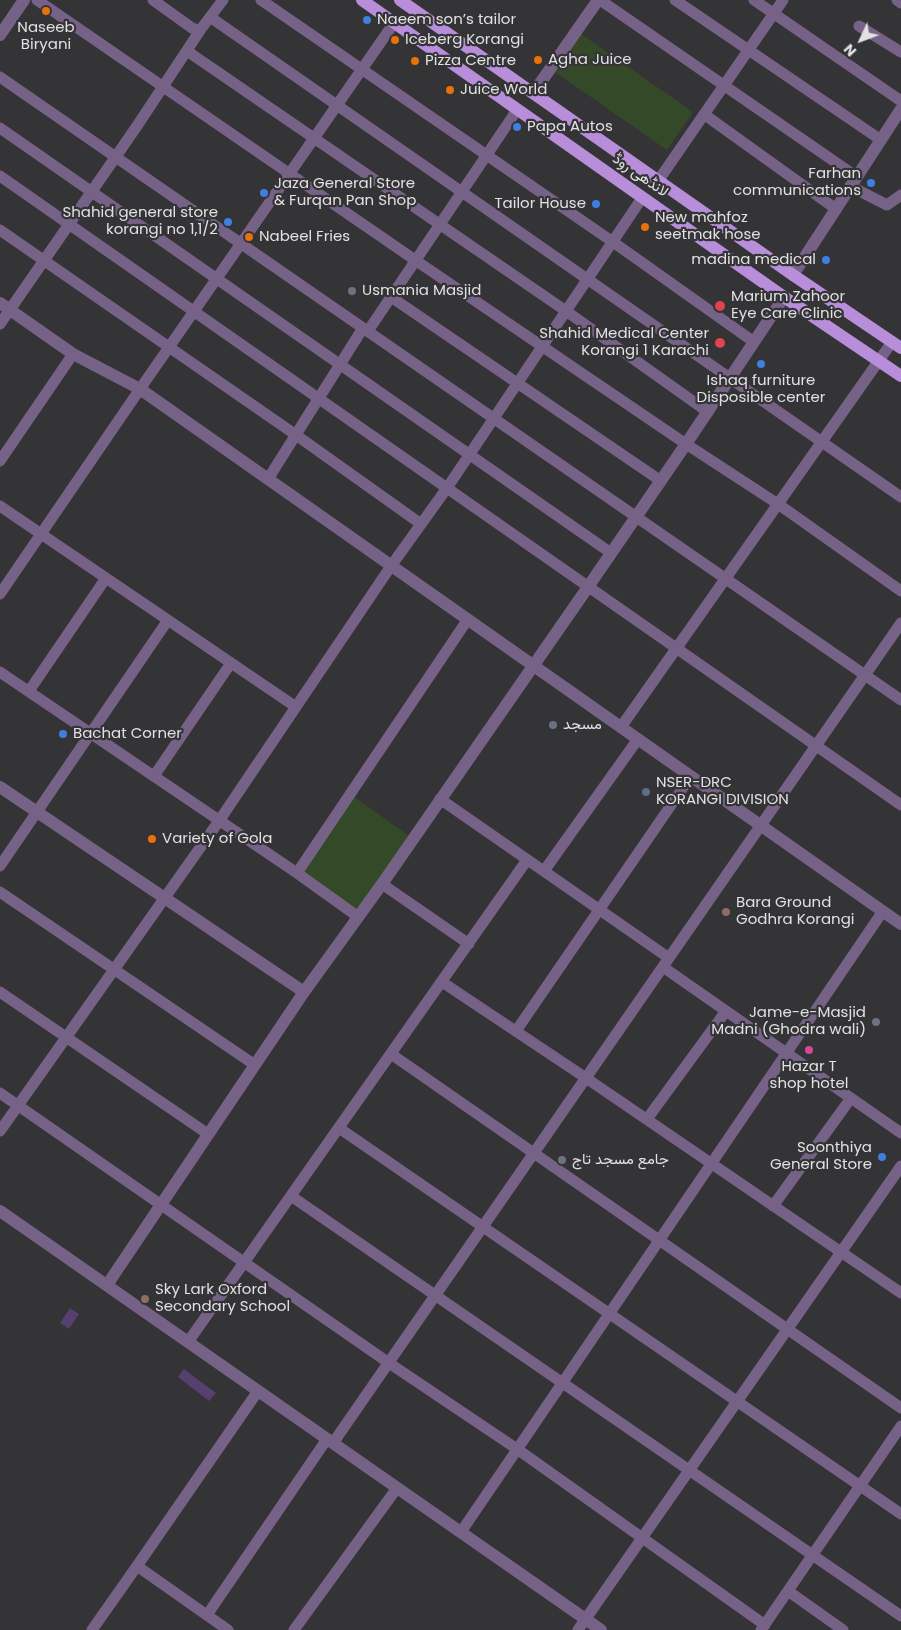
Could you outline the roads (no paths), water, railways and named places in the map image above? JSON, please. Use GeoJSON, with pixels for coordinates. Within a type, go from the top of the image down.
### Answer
{"type":"FeatureCollection","features":[{"type":"Feature","properties":{"kind":"main road","name":"لانڈھی روڈ"},"geometry":{"type":"LineString","coordinates":[[362,0],[784,298],[901,376]]}},
{"type":"Feature","properties":{"kind":"main road","name":"لانڈھی روڈ"},"geometry":{"type":"LineString","coordinates":[[406,2],[658,181],[896,345]]}},
{"type":"Feature","properties":{"kind":"street"},"geometry":{"type":"LineString","coordinates":[[2,29],[24,0]]}},
{"type":"Feature","properties":{"kind":"street"},"geometry":{"type":"LineString","coordinates":[[36,0],[686,444],[778,504],[901,591]]}},
{"type":"Feature","properties":{"kind":"street"},"geometry":{"type":"LineString","coordinates":[[152,0],[194,29],[201,29]]}},
{"type":"Feature","properties":{"kind":"street"},"geometry":{"type":"LineString","coordinates":[[0,324],[5,306],[44,261],[222,0]]}},
{"type":"Feature","properties":{"kind":"street"},"geometry":{"type":"LineString","coordinates":[[261,0],[754,342]]}},
{"type":"Feature","properties":{"kind":"street"},"geometry":{"type":"LineString","coordinates":[[534,92],[599,0],[725,86],[887,205],[901,195]]}},
{"type":"Feature","properties":{"kind":"street"},"geometry":{"type":"LineString","coordinates":[[675,0],[880,140]]}},
{"type":"Feature","properties":{"kind":"street"},"geometry":{"type":"LineString","coordinates":[[754,0],[901,101]]}},
{"type":"Feature","properties":{"kind":"street"},"geometry":{"type":"LineString","coordinates":[[658,181],[705,116],[783,0]]}},
{"type":"Feature","properties":{"kind":"street"},"geometry":{"type":"LineString","coordinates":[[897,0],[901,3]]}},
{"type":"Feature","properties":{"kind":"street"},"geometry":{"type":"LineString","coordinates":[[210,17],[901,497]]}},
{"type":"Feature","properties":{"kind":"street"},"geometry":{"type":"LineString","coordinates":[[0,594],[394,23]]}},
{"type":"Feature","properties":{"kind":"street"},"geometry":{"type":"LineString","coordinates":[[860,26],[901,52]]}},
{"type":"Feature","properties":{"kind":"street"},"geometry":{"type":"LineString","coordinates":[[187,51],[566,311],[708,412]]}},
{"type":"Feature","properties":{"kind":"street"},"geometry":{"type":"LineString","coordinates":[[0,77],[901,700]]}},
{"type":"Feature","properties":{"kind":"street"},"geometry":{"type":"LineString","coordinates":[[793,274],[901,109]]}},
{"type":"Feature","properties":{"kind":"street"},"geometry":{"type":"LineString","coordinates":[[268,479],[341,364],[391,297],[517,110]]}},
{"type":"Feature","properties":{"kind":"street"},"geometry":{"type":"LineString","coordinates":[[705,116],[836,209]]}},
{"type":"Feature","properties":{"kind":"street"},"geometry":{"type":"LineString","coordinates":[[0,128],[470,453],[611,553]]}},
{"type":"Feature","properties":{"kind":"street"},"geometry":{"type":"LineString","coordinates":[[0,176],[901,806]]}},
{"type":"Feature","properties":{"kind":"street"},"geometry":{"type":"LineString","coordinates":[[0,1131],[219,820],[391,566],[447,488],[642,198]]}},
{"type":"Feature","properties":{"kind":"street"},"geometry":{"type":"LineString","coordinates":[[0,230],[421,524]]}},
{"type":"Feature","properties":{"kind":"street"},"geometry":{"type":"LineString","coordinates":[[391,297],[518,382],[661,482]]}},
{"type":"Feature","properties":{"kind":"street"},"geometry":{"type":"LineString","coordinates":[[107,1285],[304,992],[534,666],[661,482],[784,298]]}},
{"type":"Feature","properties":{"kind":"street"},"geometry":{"type":"LineString","coordinates":[[5,306],[74,354],[140,389],[901,924]]}},
{"type":"Feature","properties":{"kind":"street"},"geometry":{"type":"LineString","coordinates":[[621,727],[878,361],[896,345]]}},
{"type":"Feature","properties":{"kind":"street"},"geometry":{"type":"LineString","coordinates":[[0,461],[74,354]]}},
{"type":"Feature","properties":{"kind":"street"},"geometry":{"type":"LineString","coordinates":[[0,506],[296,707]]}},
{"type":"Feature","properties":{"kind":"street"},"geometry":{"type":"LineString","coordinates":[[29,691],[106,578]]}},
{"type":"Feature","properties":{"kind":"street"},"geometry":{"type":"LineString","coordinates":[[297,873],[468,619]]}},
{"type":"Feature","properties":{"kind":"street"},"geometry":{"type":"LineString","coordinates":[[0,866],[168,620]]}},
{"type":"Feature","properties":{"kind":"street"},"geometry":{"type":"LineString","coordinates":[[207,1615],[330,1441],[389,1363],[901,624]]}},
{"type":"Feature","properties":{"kind":"street"},"geometry":{"type":"LineString","coordinates":[[154,776],[231,662]]}},
{"type":"Feature","properties":{"kind":"street"},"geometry":{"type":"LineString","coordinates":[[0,672],[297,873],[357,916]]}},
{"type":"Feature","properties":{"kind":"street"},"geometry":{"type":"LineString","coordinates":[[544,871],[638,739]]}},
{"type":"Feature","properties":{"kind":"street"},"geometry":{"type":"LineString","coordinates":[[516,1031],[691,776]]}},
{"type":"Feature","properties":{"kind":"street"},"geometry":{"type":"LineString","coordinates":[[0,786],[304,992]]}},
{"type":"Feature","properties":{"kind":"street"},"geometry":{"type":"LineString","coordinates":[[440,799],[599,910],[726,1011],[901,1133]]}},
{"type":"Feature","properties":{"kind":"street"},"geometry":{"type":"LineString","coordinates":[[188,1342],[527,860]]}},
{"type":"Feature","properties":{"kind":"street"},"geometry":{"type":"LineString","coordinates":[[382,884],[469,944]]}},
{"type":"Feature","properties":{"kind":"street"},"geometry":{"type":"LineString","coordinates":[[0,892],[255,1065]]}},
{"type":"Feature","properties":{"kind":"street"},"geometry":{"type":"LineString","coordinates":[[461,1532],[883,911]]}},
{"type":"Feature","properties":{"kind":"street"},"geometry":{"type":"LineString","coordinates":[[442,982],[901,1293]]}},
{"type":"Feature","properties":{"kind":"street"},"geometry":{"type":"LineString","coordinates":[[0,992],[208,1134]]}},
{"type":"Feature","properties":{"kind":"street"},"geometry":{"type":"LineString","coordinates":[[647,1120],[726,1011]]}},
{"type":"Feature","properties":{"kind":"street"},"geometry":{"type":"LineString","coordinates":[[391,1054],[901,1408]]}},
{"type":"Feature","properties":{"kind":"street"},"geometry":{"type":"LineString","coordinates":[[0,1093],[389,1363],[517,1449],[763,1627],[901,1426]]}},
{"type":"Feature","properties":{"kind":"street"},"geometry":{"type":"LineString","coordinates":[[773,1206],[851,1098]]}},
{"type":"Feature","properties":{"kind":"street"},"geometry":{"type":"LineString","coordinates":[[339,1128],[901,1514]]}},
{"type":"Feature","properties":{"kind":"street"},"geometry":{"type":"LineString","coordinates":[[0,1211],[461,1532],[591,1627],[641,1539],[901,1166]]}},
{"type":"Feature","properties":{"kind":"street"},"geometry":{"type":"LineString","coordinates":[[291,1196],[901,1616]]}},
{"type":"Feature","properties":{"kind":"street"},"geometry":{"type":"LineString","coordinates":[[92,1630],[258,1391]]}},
{"type":"Feature","properties":{"kind":"street"},"geometry":{"type":"LineString","coordinates":[[294,1630],[397,1488]]}},
{"type":"Feature","properties":{"kind":"street"},"geometry":{"type":"LineString","coordinates":[[137,1566],[228,1630]]}},
{"type":"Feature","properties":{"kind":"street"},"geometry":{"type":"LineString","coordinates":[[788,1591],[843,1630]]}},
{"type":"Feature","properties":{"kind":"place","name":"Naseeb Biryani"},"geometry":{"type":"Point","coordinates":[46,11]}},
{"type":"Feature","properties":{"kind":"place","name":"Naeem son’s tailor"},"geometry":{"type":"Point","coordinates":[367,20]}},
{"type":"Feature","properties":{"kind":"place","name":"Iceberg Korangi"},"geometry":{"type":"Point","coordinates":[395,40]}},
{"type":"Feature","properties":{"kind":"place","name":"Agha Juice"},"geometry":{"type":"Point","coordinates":[538,60]}},
{"type":"Feature","properties":{"kind":"place","name":"Pizza Centre"},"geometry":{"type":"Point","coordinates":[415,61]}},
{"type":"Feature","properties":{"kind":"place","name":"Juice World"},"geometry":{"type":"Point","coordinates":[450,90]}},
{"type":"Feature","properties":{"kind":"place","name":"Papa Autos"},"geometry":{"type":"Point","coordinates":[517,127]}},
{"type":"Feature","properties":{"kind":"place","name":"Farhan communications"},"geometry":{"type":"Point","coordinates":[871,183]}},
{"type":"Feature","properties":{"kind":"place","name":"Jaza General Store & Furqan Pan Shop"},"geometry":{"type":"Point","coordinates":[264,193]}},
{"type":"Feature","properties":{"kind":"place","name":"Tailor House"},"geometry":{"type":"Point","coordinates":[596,204]}},
{"type":"Feature","properties":{"kind":"place","name":"Shahid general store korangi no 1,1/2"},"geometry":{"type":"Point","coordinates":[228,222]}},
{"type":"Feature","properties":{"kind":"place","name":"New mahfoz seetmak hose"},"geometry":{"type":"Point","coordinates":[645,227]}},
{"type":"Feature","properties":{"kind":"place","name":"Nabeel Fries"},"geometry":{"type":"Point","coordinates":[249,237]}},
{"type":"Feature","properties":{"kind":"place","name":"madina medical"},"geometry":{"type":"Point","coordinates":[826,260]}},
{"type":"Feature","properties":{"kind":"place","name":"Usmania Masjid"},"geometry":{"type":"Point","coordinates":[352,291]}},
{"type":"Feature","properties":{"kind":"place","name":"Marium Zahoor Eye Care Clinic"},"geometry":{"type":"Point","coordinates":[720,306]}},
{"type":"Feature","properties":{"kind":"place","name":"Shahid Medical Center Korangi 1 Karachi"},"geometry":{"type":"Point","coordinates":[720,343]}},
{"type":"Feature","properties":{"kind":"place","name":"Ishaq furniture Disposible center"},"geometry":{"type":"Point","coordinates":[761,364]}},
{"type":"Feature","properties":{"kind":"place","name":"مسجد"},"geometry":{"type":"Point","coordinates":[553,725]}},
{"type":"Feature","properties":{"kind":"place","name":"Bachat Corner"},"geometry":{"type":"Point","coordinates":[63,734]}},
{"type":"Feature","properties":{"kind":"place","name":"NSER-DRC KORANGI DIVISION"},"geometry":{"type":"Point","coordinates":[646,792]}},
{"type":"Feature","properties":{"kind":"place","name":"Variety of Gola"},"geometry":{"type":"Point","coordinates":[152,839]}},
{"type":"Feature","properties":{"kind":"place","name":"Bara Ground Godhra Korangi"},"geometry":{"type":"Point","coordinates":[726,912]}},
{"type":"Feature","properties":{"kind":"place","name":"Jame-e-Masjid Madni (Ghodra wali)"},"geometry":{"type":"Point","coordinates":[876,1022]}},
{"type":"Feature","properties":{"kind":"place","name":"Hazar T shop hotel"},"geometry":{"type":"Point","coordinates":[809,1050]}},
{"type":"Feature","properties":{"kind":"place","name":"Soonthiya General Store"},"geometry":{"type":"Point","coordinates":[882,1157]}},
{"type":"Feature","properties":{"kind":"place","name":"جامع مسجد تاج"},"geometry":{"type":"Point","coordinates":[562,1160]}},
{"type":"Feature","properties":{"kind":"place","name":"Sky Lark Oxford Secondary School"},"geometry":{"type":"Point","coordinates":[145,1299]}}]}
